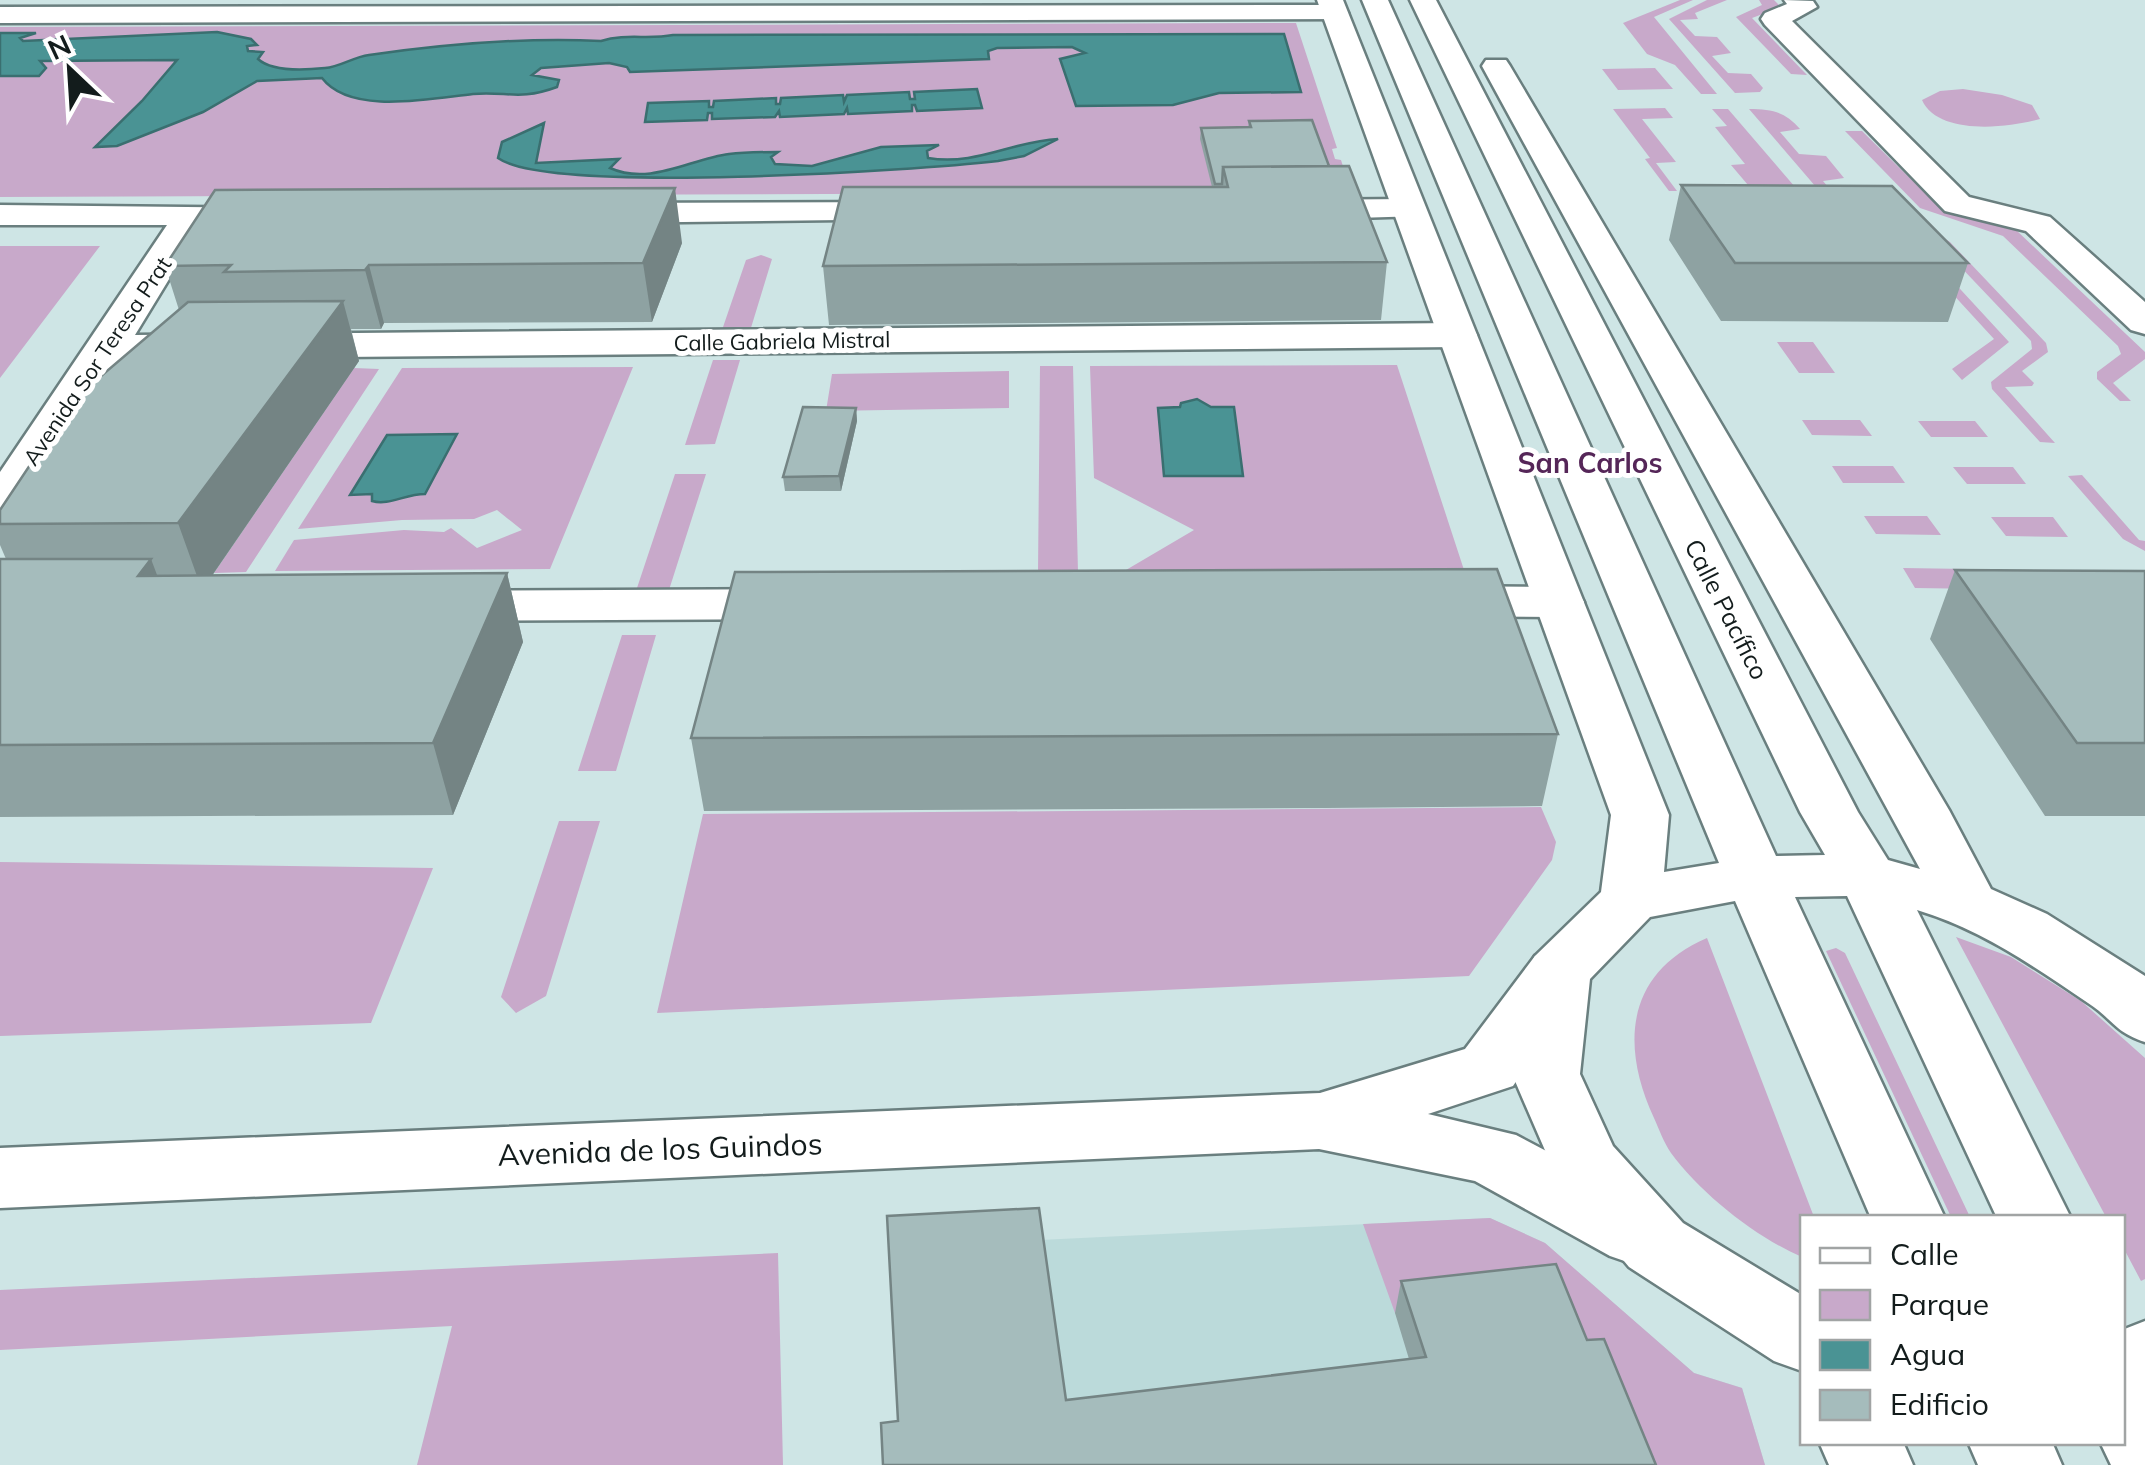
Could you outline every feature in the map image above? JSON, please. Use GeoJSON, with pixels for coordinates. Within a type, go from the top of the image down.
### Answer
{"type":"FeatureCollection","features":[{"type":"Feature","properties":{"kind":"main road","name":"Calle Pacífico"},"geometry":{"type":"LineString","coordinates":[[1423,0],[1829,812],[1868,875],[2033,1215]]}},
{"type":"Feature","properties":{"kind":"main road"},"geometry":{"type":"LineString","coordinates":[[1460,0],[1554,173],[1920,810],[1968,904]]}},
{"type":"Feature","properties":{"kind":"main road"},"geometry":{"type":"LineString","coordinates":[[1797,0],[1804,7],[1774,20],[1957,204],[2038,224],[2145,322]]}},
{"type":"Feature","properties":{"kind":"main road"},"geometry":{"type":"LineString","coordinates":[[1347,4],[1408,209],[1640,815],[1631,899],[1754,877],[1868,875],[1968,904],[2042,941],[2123,994],[2145,1017]]}},
{"type":"Feature","properties":{"kind":"main road"},"geometry":{"type":"LineString","coordinates":[[0,15],[334,8],[1347,4]]}},
{"type":"Feature","properties":{"kind":"main road"},"geometry":{"type":"LineString","coordinates":[[1347,4],[1754,877],[1907,1215]]}},
{"type":"Feature","properties":{"kind":"main road"},"geometry":{"type":"LineString","coordinates":[[1255,210],[1408,209]]}},
{"type":"Feature","properties":{"kind":"main road"},"geometry":{"type":"LineString","coordinates":[[568,214],[943,212]]}},
{"type":"Feature","properties":{"kind":"main road"},"geometry":{"type":"LineString","coordinates":[[0,215],[310,215]]}},
{"type":"Feature","properties":{"kind":"main road","name":"Avenida Sor Teresa Prat"},"geometry":{"type":"LineString","coordinates":[[0,504],[108,347],[190,215]]}},
{"type":"Feature","properties":{"kind":"main road","name":"Calle Gabriela Mistral"},"geometry":{"type":"LineString","coordinates":[[108,347],[1456,335]]}},
{"type":"Feature","properties":{"kind":"main road"},"geometry":{"type":"LineString","coordinates":[[1379,602],[1559,602]]}},
{"type":"Feature","properties":{"kind":"main road"},"geometry":{"type":"LineString","coordinates":[[384,607],[853,604]]}},
{"type":"Feature","properties":{"kind":"main road","name":"Avenida de los Guindos"},"geometry":{"type":"LineString","coordinates":[[1319,1121],[1488,1068],[1558,972],[1631,899]]}},
{"type":"Feature","properties":{"kind":"main road"},"geometry":{"type":"LineString","coordinates":[[1558,972],[1546,1074],[1585,1164],[1656,1246],[1800,1335]]}},
{"type":"Feature","properties":{"kind":"main road","name":"Avenida de los Guindos"},"geometry":{"type":"LineString","coordinates":[[0,1178],[1319,1121],[1491,1156],[1656,1246]]}},
{"type":"Feature","properties":{"kind":"main road"},"geometry":{"type":"LineString","coordinates":[[2125,1408],[2145,1448]]}},
{"type":"Feature","properties":{"kind":"shaded area"},"geometry":{"type":"Polygon","coordinates":[[[1490,1218],[1545,1243],[1694,1373],[1742,1388],[1765,1465],[885,1465],[1040,1240],[1490,1218]]]}},
{"type":"Feature","properties":{"kind":"green space"},"geometry":{"type":"Polygon","coordinates":[[[1680,0],[1693,0],[1654,17],[1717,94],[1701,94],[1675,65],[1647,54],[1623,23],[1680,0]]]}},
{"type":"Feature","properties":{"kind":"green space"},"geometry":{"type":"Polygon","coordinates":[[[1707,0],[1727,0],[1695,13],[1698,19],[1680,20],[1695,36],[1717,37],[1731,53],[1712,56],[1728,73],[1751,74],[1763,88],[1760,92],[1735,93],[1669,19],[1707,0]]]}},
{"type":"Feature","properties":{"kind":"green space"},"geometry":{"type":"Polygon","coordinates":[[[1759,0],[1774,0],[1781,7],[1752,18],[1807,75],[1791,74],[1736,17],[1762,5],[1759,0]]]}},
{"type":"Feature","properties":{"kind":"green space"},"geometry":{"type":"Polygon","coordinates":[[[1296,23],[1337,148],[1332,149],[1335,159],[1341,160],[1351,192],[0,197],[0,27],[1296,23]]]}},
{"type":"Feature","properties":{"kind":"green space"},"geometry":{"type":"Polygon","coordinates":[[[1655,68],[1673,89],[1618,90],[1602,69],[1655,68]]]}},
{"type":"Feature","properties":{"kind":"green space"},"geometry":{"type":"Polygon","coordinates":[[[1963,89],[2032,105],[2040,119],[2011,125],[1958,124],[1930,112],[1922,100],[1940,91],[1963,89]]]}},
{"type":"Feature","properties":{"kind":"green space"},"geometry":{"type":"Polygon","coordinates":[[[1665,108],[1673,118],[1642,119],[1676,162],[1656,163],[1677,191],[1669,191],[1613,109],[1665,108]]]}},
{"type":"Feature","properties":{"kind":"green space"},"geometry":{"type":"Polygon","coordinates":[[[1712,109],[1728,109],[1814,209],[1914,239],[2009,342],[1962,380],[1952,369],[1994,339],[1904,241],[1759,198],[1731,165],[1745,164],[1715,127],[1727,126],[1712,109]]]}},
{"type":"Feature","properties":{"kind":"green space"},"geometry":{"type":"Polygon","coordinates":[[[1749,109],[1778,113],[1800,129],[1780,132],[1799,154],[1826,156],[1844,178],[1823,181],[1845,207],[1939,235],[1950,242],[2046,343],[2048,352],[2022,371],[2034,383],[2032,386],[2005,387],[2055,443],[2040,442],[1992,389],[1991,382],[2032,349],[2031,341],[1935,240],[1834,208],[1749,109]]]}},
{"type":"Feature","properties":{"kind":"green space"},"geometry":{"type":"Polygon","coordinates":[[[1845,131],[1862,131],[1940,208],[2015,229],[2145,352],[2145,359],[2113,383],[2131,401],[2120,401],[2097,379],[2097,372],[2121,354],[2118,346],[2003,236],[1920,208],[1845,131]]]}},
{"type":"Feature","properties":{"kind":"green space"},"geometry":{"type":"Polygon","coordinates":[[[0,246],[100,246],[0,378],[0,246]]]}},
{"type":"Feature","properties":{"kind":"green space"},"geometry":{"type":"Polygon","coordinates":[[[761,255],[772,259],[750,331],[722,330],[746,260],[761,255]]]}},
{"type":"Feature","properties":{"kind":"green space"},"geometry":{"type":"Polygon","coordinates":[[[1777,342],[1813,342],[1835,373],[1799,373],[1777,342]]]}},
{"type":"Feature","properties":{"kind":"green space"},"geometry":{"type":"Polygon","coordinates":[[[713,360],[740,360],[715,444],[685,445],[713,360]]]}},
{"type":"Feature","properties":{"kind":"green space"},"geometry":{"type":"Polygon","coordinates":[[[1397,365],[1464,570],[1126,570],[1194,530],[1094,478],[1090,366],[1397,365]]]}},
{"type":"Feature","properties":{"kind":"green space"},"geometry":{"type":"Polygon","coordinates":[[[1040,366],[1073,366],[1078,572],[1038,572],[1040,366]]]}},
{"type":"Feature","properties":{"kind":"green space"},"geometry":{"type":"Polygon","coordinates":[[[633,367],[550,569],[275,571],[294,540],[404,530],[444,532],[451,528],[477,548],[522,530],[497,510],[474,519],[402,520],[298,529],[402,368],[633,367]]]}},
{"type":"Feature","properties":{"kind":"green space"},"geometry":{"type":"Polygon","coordinates":[[[354,368],[379,369],[246,572],[214,573],[354,368]]]}},
{"type":"Feature","properties":{"kind":"green space"},"geometry":{"type":"Polygon","coordinates":[[[1009,371],[1009,408],[826,411],[832,374],[1009,371]]]}},
{"type":"Feature","properties":{"kind":"green space"},"geometry":{"type":"Polygon","coordinates":[[[1802,420],[1860,420],[1872,436],[1812,435],[1802,420]]]}},
{"type":"Feature","properties":{"kind":"green space"},"geometry":{"type":"Polygon","coordinates":[[[1918,421],[1975,421],[1988,437],[1931,437],[1918,421]]]}},
{"type":"Feature","properties":{"kind":"green space"},"geometry":{"type":"Polygon","coordinates":[[[1832,466],[1893,466],[1905,483],[1843,483],[1832,466]]]}},
{"type":"Feature","properties":{"kind":"green space"},"geometry":{"type":"Polygon","coordinates":[[[1953,467],[2013,467],[2026,484],[1967,484],[1953,467]]]}},
{"type":"Feature","properties":{"kind":"green space"},"geometry":{"type":"Polygon","coordinates":[[[675,474],[706,474],[669,590],[636,591],[675,474]]]}},
{"type":"Feature","properties":{"kind":"green space"},"geometry":{"type":"Polygon","coordinates":[[[2082,475],[2139,540],[2145,541],[2145,551],[2123,539],[2068,476],[2082,475]]]}},
{"type":"Feature","properties":{"kind":"green space"},"geometry":{"type":"Polygon","coordinates":[[[1864,516],[1927,516],[1941,535],[1876,534],[1864,516]]]}},
{"type":"Feature","properties":{"kind":"green space"},"geometry":{"type":"Polygon","coordinates":[[[1991,517],[2053,517],[2068,537],[2006,536],[1991,517]]]}},
{"type":"Feature","properties":{"kind":"green space"},"geometry":{"type":"Polygon","coordinates":[[[1903,568],[1968,569],[1984,589],[1915,588],[1903,568]]]}},
{"type":"Feature","properties":{"kind":"green space"},"geometry":{"type":"Polygon","coordinates":[[[622,635],[656,635],[616,771],[578,771],[622,635]]]}},
{"type":"Feature","properties":{"kind":"green space"},"geometry":{"type":"Polygon","coordinates":[[[1541,807],[1556,842],[1552,860],[1469,976],[657,1013],[703,814],[1541,807]]]}},
{"type":"Feature","properties":{"kind":"green space"},"geometry":{"type":"Polygon","coordinates":[[[559,821],[600,821],[546,996],[516,1013],[501,997],[559,821]]]}},
{"type":"Feature","properties":{"kind":"green space"},"geometry":{"type":"Polygon","coordinates":[[[0,862],[433,868],[371,1023],[0,1036],[0,862]]]}},
{"type":"Feature","properties":{"kind":"green space"},"geometry":{"type":"Polygon","coordinates":[[[1956,937],[2011,957],[2081,1001],[2145,1058],[2145,1279],[2141,1281],[2125,1251],[2125,1215],[2105,1215],[1956,937]]]}},
{"type":"Feature","properties":{"kind":"green space"},"geometry":{"type":"Polygon","coordinates":[[[1707,938],[1813,1215],[1800,1215],[1800,1256],[1749,1227],[1698,1184],[1668,1149],[1643,1091],[1634,1038],[1637,1014],[1660,971],[1680,953],[1707,938]]]}},
{"type":"Feature","properties":{"kind":"green space"},"geometry":{"type":"Polygon","coordinates":[[[1836,948],[1845,953],[1969,1215],[1950,1215],[1826,951],[1836,948]]]}},
{"type":"Feature","properties":{"kind":"green space"},"geometry":{"type":"Polygon","coordinates":[[[1490,1218],[1545,1243],[1694,1373],[1742,1388],[1765,1465],[1632,1465],[1395,1313],[1363,1224],[1490,1218]]]}},
{"type":"Feature","properties":{"kind":"green space"},"geometry":{"type":"Polygon","coordinates":[[[778,1253],[783,1465],[417,1465],[452,1326],[0,1350],[0,1290],[778,1253]]]}},
{"type":"Feature","properties":{"kind":"water"},"geometry":{"type":"Polygon","coordinates":[[[217,32],[251,39],[257,45],[247,46],[248,51],[263,52],[258,59],[264,63],[299,69],[331,67],[369,55],[456,45],[673,35],[1284,34],[1301,92],[1219,93],[1173,105],[1076,106],[1060,59],[1085,53],[1072,47],[997,48],[988,51],[989,59],[630,72],[627,67],[609,63],[541,68],[532,75],[559,80],[557,87],[533,94],[473,94],[413,101],[351,97],[322,78],[257,81],[203,112],[117,146],[95,147],[177,60],[40,61],[46,68],[39,76],[0,76],[0,33],[36,33],[20,38],[23,41],[217,32]]]}},
{"type":"Feature","properties":{"kind":"water"},"geometry":{"type":"Polygon","coordinates":[[[977,89],[982,108],[917,111],[912,105],[912,111],[848,114],[847,108],[844,114],[780,117],[779,111],[775,117],[712,119],[712,113],[708,113],[707,120],[645,122],[648,103],[709,101],[709,107],[713,107],[714,101],[776,98],[776,104],[780,104],[781,98],[843,95],[844,102],[847,95],[909,92],[910,99],[915,99],[914,92],[977,89]]]}},
{"type":"Feature","properties":{"kind":"water"},"geometry":{"type":"Polygon","coordinates":[[[544,123],[536,163],[619,159],[610,168],[640,174],[735,153],[778,152],[771,157],[775,164],[812,166],[881,147],[939,145],[927,151],[928,158],[946,160],[1058,139],[1024,156],[998,161],[738,177],[587,175],[531,169],[498,158],[502,142],[544,123]]]}},
{"type":"Feature","properties":{"kind":"water"},"geometry":{"type":"Polygon","coordinates":[[[1197,399],[1211,407],[1234,407],[1243,476],[1164,476],[1158,408],[1180,407],[1181,403],[1197,399]]]}},
{"type":"Feature","properties":{"kind":"water"},"geometry":{"type":"Polygon","coordinates":[[[457,434],[425,494],[378,502],[372,501],[372,494],[350,495],[387,435],[457,434]]]}},
{"type":"Feature","properties":{"kind":"building"},"geometry":{"type":"Polygon","coordinates":[[[1312,120],[1329,166],[1223,167],[1222,184],[1215,184],[1201,128],[1251,127],[1249,121],[1312,120]]]}},
{"type":"Feature","properties":{"kind":"building"},"geometry":{"type":"Polygon","coordinates":[[[1349,166],[1387,262],[823,266],[843,187],[1228,187],[1223,167],[1349,166]]]}},
{"type":"Feature","properties":{"kind":"building"},"geometry":{"type":"Polygon","coordinates":[[[1681,185],[1892,186],[1968,263],[1735,263],[1681,185]]]}},
{"type":"Feature","properties":{"kind":"building"},"geometry":{"type":"Polygon","coordinates":[[[675,188],[643,263],[369,265],[365,270],[224,272],[231,265],[165,266],[215,190],[675,188]]]}},
{"type":"Feature","properties":{"kind":"building"},"geometry":{"type":"Polygon","coordinates":[[[343,301],[178,523],[0,524],[0,510],[74,399],[188,302],[343,301]]]}},
{"type":"Feature","properties":{"kind":"building"},"geometry":{"type":"Polygon","coordinates":[[[803,407],[856,408],[839,476],[783,477],[803,407]]]}},
{"type":"Feature","properties":{"kind":"building"},"geometry":{"type":"Polygon","coordinates":[[[0,559],[151,559],[138,576],[507,573],[433,743],[0,745],[0,559]]]}},
{"type":"Feature","properties":{"kind":"building"},"geometry":{"type":"Polygon","coordinates":[[[1497,569],[1558,734],[691,738],[735,572],[1497,569]]]}},
{"type":"Feature","properties":{"kind":"building"},"geometry":{"type":"Polygon","coordinates":[[[1955,570],[2145,571],[2145,743],[2077,743],[1955,570]]]}},
{"type":"Feature","properties":{"kind":"building"},"geometry":{"type":"Polygon","coordinates":[[[1039,1208],[1066,1400],[1426,1357],[1401,1281],[1556,1264],[1587,1340],[1604,1339],[1656,1465],[883,1465],[881,1423],[898,1421],[887,1216],[1039,1208]]]}},
{"type":"Feature","properties":{"kind":"district","name":"San Carlos"},"geometry":{"type":"Point","coordinates":[1590,462]}}]}
